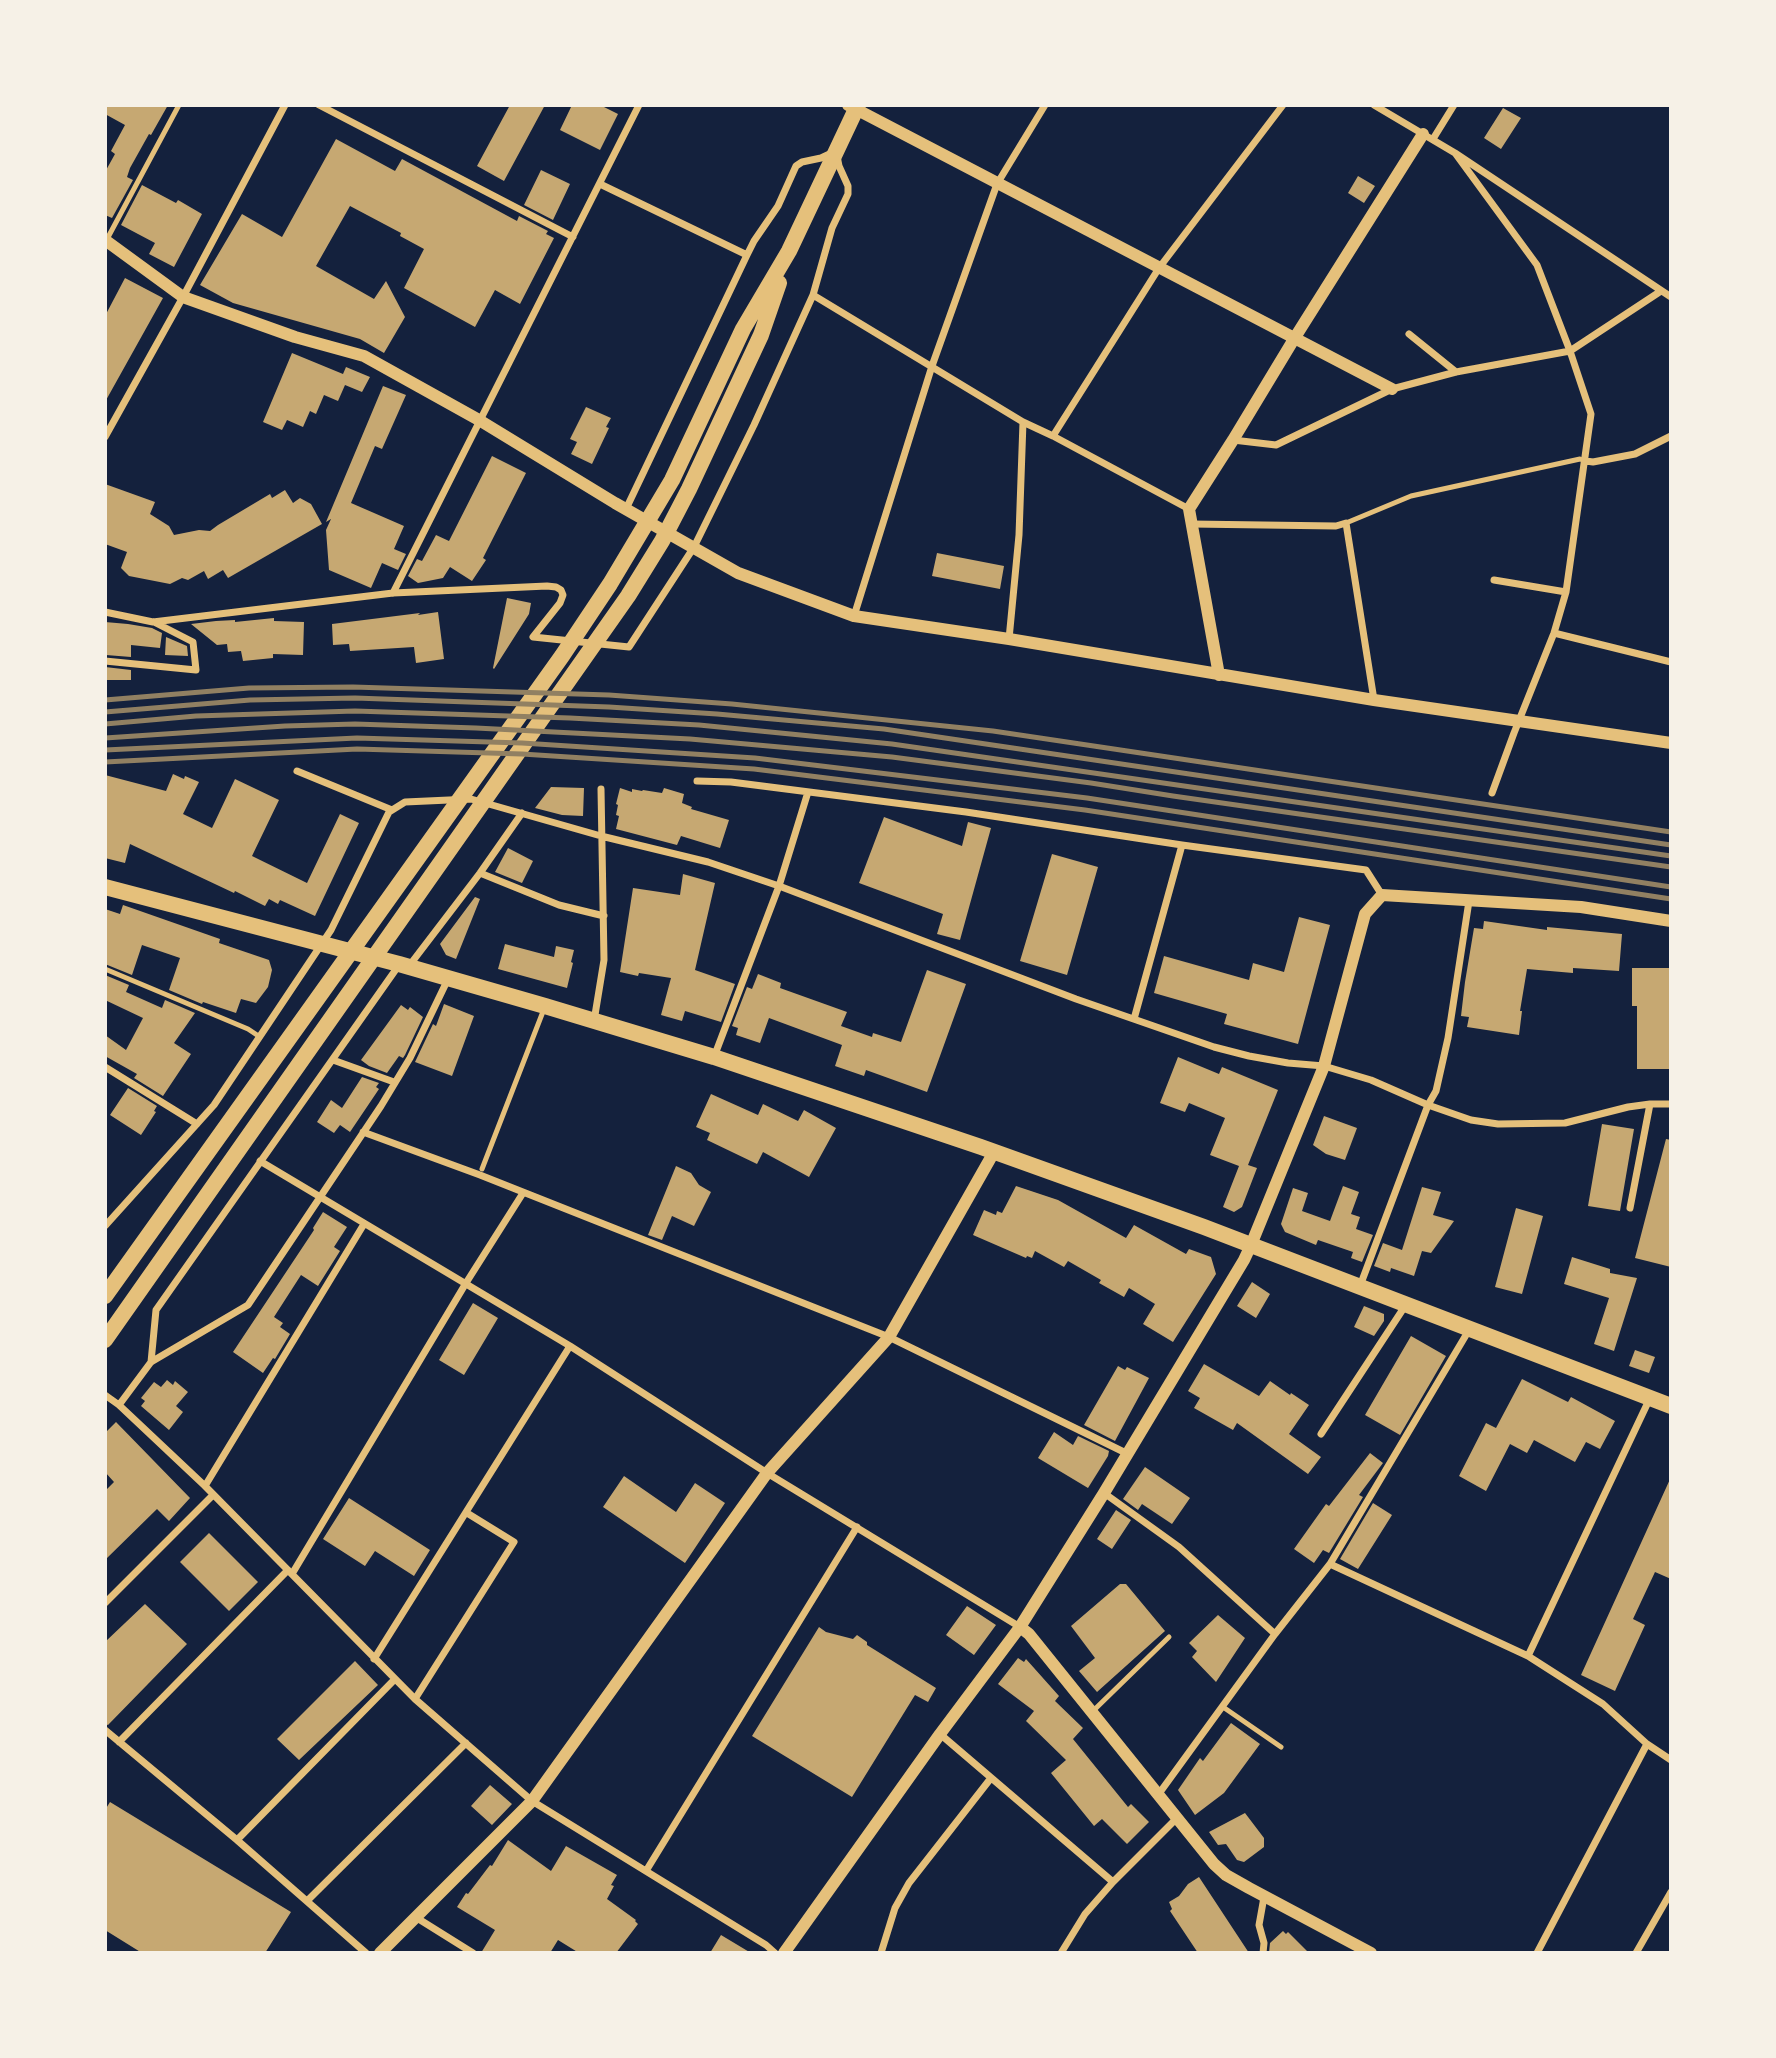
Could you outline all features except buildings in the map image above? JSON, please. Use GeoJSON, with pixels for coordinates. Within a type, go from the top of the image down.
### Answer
{"type":"FeatureCollection","features":[{"type":"Feature","properties":{"kind":"main road"},"geometry":{"type":"LineString","coordinates":[[105,1296],[562,656],[610,584],[673,480],[743,330],[789,251],[854,106]]}},
{"type":"Feature","properties":{"kind":"main road"},"geometry":{"type":"LineString","coordinates":[[107,1337],[628,596],[662,541],[761,335],[789,251]]}},
{"type":"Feature","properties":{"kind":"main road"},"geometry":{"type":"LineString","coordinates":[[105,887],[323,943],[714,1057],[994,1152],[1251,1245],[1671,1406]]}},
{"type":"Feature","properties":{"kind":"street"},"geometry":{"type":"LineString","coordinates":[[105,438],[285,105]]}},
{"type":"Feature","properties":{"kind":"street"},"geometry":{"type":"LineString","coordinates":[[320,105],[573,237]]}},
{"type":"Feature","properties":{"kind":"street"},"geometry":{"type":"LineString","coordinates":[[393,593],[639,105]]}},
{"type":"Feature","properties":{"kind":"street"},"geometry":{"type":"LineString","coordinates":[[854,616],[932,366],[997,184],[1045,105]]}},
{"type":"Feature","properties":{"kind":"street"},"geometry":{"type":"LineString","coordinates":[[1053,436],[1160,268],[1283,105]]}},
{"type":"Feature","properties":{"kind":"street"},"geometry":{"type":"LineString","coordinates":[[1374,105],[1455,153],[1671,297]]}},
{"type":"Feature","properties":{"kind":"street"},"geometry":{"type":"LineString","coordinates":[[1219,675],[1189,509],[1294,339],[1428,136],[1454,105]]}},
{"type":"Feature","properties":{"kind":"street"},"geometry":{"type":"LineString","coordinates":[[854,106],[997,184],[1392,389]]}},
{"type":"Feature","properties":{"kind":"street"},"geometry":{"type":"LineString","coordinates":[[153,622],[393,593],[556,587],[563,595],[560,603],[533,637],[629,647],[694,547],[754,425],[813,295],[832,228],[848,194],[848,186],[839,166],[836,150],[796,166],[778,206],[754,241],[626,509]]}},
{"type":"Feature","properties":{"kind":"street"},"geometry":{"type":"LineString","coordinates":[[1455,153],[1538,265],[1591,414],[1566,592],[1554,634],[1492,793]]}},
{"type":"Feature","properties":{"kind":"street"},"geometry":{"type":"LineString","coordinates":[[600,184],[747,256]]}},
{"type":"Feature","properties":{"kind":"street"},"geometry":{"type":"LineString","coordinates":[[105,240],[183,297],[295,337],[364,356],[738,573],[854,616],[1374,700],[1671,743]]}},
{"type":"Feature","properties":{"kind":"street"},"geometry":{"type":"LineString","coordinates":[[1233,440],[1276,445],[1392,389],[1457,372],[1570,351],[1661,291]]}},
{"type":"Feature","properties":{"kind":"street"},"geometry":{"type":"LineString","coordinates":[[813,295],[1023,422],[1189,509]]}},
{"type":"Feature","properties":{"kind":"street"},"geometry":{"type":"LineString","coordinates":[[1409,334],[1457,372]]}},
{"type":"Feature","properties":{"kind":"street"},"geometry":{"type":"LineString","coordinates":[[1009,639],[1019,535],[1023,422]]}},
{"type":"Feature","properties":{"kind":"street"},"geometry":{"type":"LineString","coordinates":[[1586,461],[1635,454],[1671,436]]}},
{"type":"Feature","properties":{"kind":"street"},"geometry":{"type":"LineString","coordinates":[[1191,524],[1336,526],[1346,523],[1374,700]]}},
{"type":"Feature","properties":{"kind":"street"},"geometry":{"type":"LineString","coordinates":[[1494,580],[1566,592]]}},
{"type":"Feature","properties":{"kind":"street"},"geometry":{"type":"LineString","coordinates":[[105,612],[153,622],[193,642],[196,670],[105,661]]}},
{"type":"Feature","properties":{"kind":"street"},"geometry":{"type":"LineString","coordinates":[[1554,634],[1671,662]]}},
{"type":"Feature","properties":{"kind":"street"},"geometry":{"type":"LineString","coordinates":[[297,771],[391,810]]}},
{"type":"Feature","properties":{"kind":"street"},"geometry":{"type":"LineString","coordinates":[[697,781],[731,782],[1028,820],[1182,845],[1367,870],[1382,895]]}},
{"type":"Feature","properties":{"kind":"street"},"geometry":{"type":"LineString","coordinates":[[594,1021],[604,960],[601,789]]}},
{"type":"Feature","properties":{"kind":"street"},"geometry":{"type":"LineString","coordinates":[[714,1057],[779,886],[808,792]]}},
{"type":"Feature","properties":{"kind":"street"},"geometry":{"type":"LineString","coordinates":[[105,1226],[214,1105],[331,930],[391,810],[405,802],[471,799],[708,862],[779,886],[1076,999],[1214,1047],[1288,1063],[1324,1066],[1371,1080],[1471,1120],[1511,1124],[1565,1123],[1628,1107],[1671,1104]]}},
{"type":"Feature","properties":{"kind":"street"},"geometry":{"type":"LineString","coordinates":[[151,1362],[156,1310],[332,1060],[480,873],[522,813]]}},
{"type":"Feature","properties":{"kind":"street"},"geometry":{"type":"LineString","coordinates":[[1134,1019],[1182,845]]}},
{"type":"Feature","properties":{"kind":"street"},"geometry":{"type":"LineString","coordinates":[[480,873],[559,905],[604,916]]}},
{"type":"Feature","properties":{"kind":"street"},"geometry":{"type":"LineString","coordinates":[[1382,895],[1581,907],[1671,921]]}},
{"type":"Feature","properties":{"kind":"street"},"geometry":{"type":"LineString","coordinates":[[784,1953],[1020,1627],[1128,1454],[1251,1245],[1324,1066],[1365,914],[1382,895]]}},
{"type":"Feature","properties":{"kind":"street"},"geometry":{"type":"LineString","coordinates":[[1360,1286],[1428,1105],[1436,1091],[1448,1038],[1469,901]]}},
{"type":"Feature","properties":{"kind":"street"},"geometry":{"type":"LineString","coordinates":[[119,1405],[151,1362],[247,1305],[410,1058],[448,978]]}},
{"type":"Feature","properties":{"kind":"street"},"geometry":{"type":"LineString","coordinates":[[332,1060],[394,1082]]}},
{"type":"Feature","properties":{"kind":"street"},"geometry":{"type":"LineString","coordinates":[[105,1067],[197,1124]]}},
{"type":"Feature","properties":{"kind":"street"},"geometry":{"type":"LineString","coordinates":[[1630,1208],[1650,1104]]}},
{"type":"Feature","properties":{"kind":"street"},"geometry":{"type":"LineString","coordinates":[[363,1132],[889,1337],[1128,1454]]}},
{"type":"Feature","properties":{"kind":"street"},"geometry":{"type":"LineString","coordinates":[[380,1953],[532,1801],[767,1473],[889,1337],[994,1152]]}},
{"type":"Feature","properties":{"kind":"street"},"geometry":{"type":"LineString","coordinates":[[260,1161],[570,1346],[767,1473],[1020,1627],[1029,1634],[1214,1864],[1226,1875],[1264,1897],[1371,1953]]}},
{"type":"Feature","properties":{"kind":"street"},"geometry":{"type":"LineString","coordinates":[[119,1742],[290,1572],[523,1193]]}},
{"type":"Feature","properties":{"kind":"street"},"geometry":{"type":"LineString","coordinates":[[205,1486],[364,1224]]}},
{"type":"Feature","properties":{"kind":"street"},"geometry":{"type":"LineString","coordinates":[[1321,1434],[1407,1303]]}},
{"type":"Feature","properties":{"kind":"street"},"geometry":{"type":"LineString","coordinates":[[1158,1795],[1275,1634],[1330,1564],[1471,1328]]}},
{"type":"Feature","properties":{"kind":"street"},"geometry":{"type":"LineString","coordinates":[[374,1659],[570,1346]]}},
{"type":"Feature","properties":{"kind":"street"},"geometry":{"type":"LineString","coordinates":[[105,1395],[205,1486],[415,1699],[532,1801],[775,1953]]}},
{"type":"Feature","properties":{"kind":"street"},"geometry":{"type":"LineString","coordinates":[[1528,1656],[1650,1398]]}},
{"type":"Feature","properties":{"kind":"street"},"geometry":{"type":"LineString","coordinates":[[1104,1493],[1179,1547],[1275,1634]]}},
{"type":"Feature","properties":{"kind":"street"},"geometry":{"type":"LineString","coordinates":[[105,1602],[213,1495]]}},
{"type":"Feature","properties":{"kind":"street"},"geometry":{"type":"LineString","coordinates":[[415,1699],[514,1542],[467,1513]]}},
{"type":"Feature","properties":{"kind":"street"},"geometry":{"type":"LineString","coordinates":[[646,1871],[857,1527]]}},
{"type":"Feature","properties":{"kind":"street"},"geometry":{"type":"LineString","coordinates":[[1330,1564],[1528,1656],[1603,1704],[1647,1744],[1671,1760]]}},
{"type":"Feature","properties":{"kind":"street"},"geometry":{"type":"LineString","coordinates":[[237,1840],[395,1679]]}},
{"type":"Feature","properties":{"kind":"street"},"geometry":{"type":"LineString","coordinates":[[105,1730],[237,1840],[366,1953]]}},
{"type":"Feature","properties":{"kind":"street"},"geometry":{"type":"LineString","coordinates":[[940,1734],[1113,1882]]}},
{"type":"Feature","properties":{"kind":"street"},"geometry":{"type":"LineString","coordinates":[[307,1901],[466,1743]]}},
{"type":"Feature","properties":{"kind":"street"},"geometry":{"type":"LineString","coordinates":[[1537,1953],[1647,1744]]}},
{"type":"Feature","properties":{"kind":"street"},"geometry":{"type":"LineString","coordinates":[[881,1953],[895,1908],[909,1883],[991,1778]]}},
{"type":"Feature","properties":{"kind":"street"},"geometry":{"type":"LineString","coordinates":[[1061,1953],[1085,1914],[1176,1819]]}},
{"type":"Feature","properties":{"kind":"street"},"geometry":{"type":"LineString","coordinates":[[1636,1953],[1671,1892]]}},
{"type":"Feature","properties":{"kind":"street"},"geometry":{"type":"LineString","coordinates":[[1263,1953],[1264,1943],[1259,1925],[1264,1897]]}},
{"type":"Feature","properties":{"kind":"street"},"geometry":{"type":"LineString","coordinates":[[417,1918],[473,1953]]}},
{"type":"Feature","properties":{"kind":"lane"},"geometry":{"type":"LineString","coordinates":[[105,240],[180,105]]}},
{"type":"Feature","properties":{"kind":"lane"},"geometry":{"type":"LineString","coordinates":[[1346,523],[1411,496],[1580,459],[1586,461]]}},
{"type":"Feature","properties":{"kind":"lane"},"geometry":{"type":"LineString","coordinates":[[105,969],[248,1028],[260,1037]]}},
{"type":"Feature","properties":{"kind":"lane"},"geometry":{"type":"LineString","coordinates":[[482,1169],[545,1006]]}},
{"type":"Feature","properties":{"kind":"lane"},"geometry":{"type":"LineString","coordinates":[[1091,1712],[1169,1637]]}},
{"type":"Feature","properties":{"kind":"lane"},"geometry":{"type":"LineString","coordinates":[[1223,1707],[1281,1747]]}},
{"type":"Feature","properties":{"kind":"railway"},"geometry":{"type":"LineString","coordinates":[[105,700],[249,688],[353,687],[609,695],[732,704],[993,731],[1671,832]]}},
{"type":"Feature","properties":{"kind":"railway"},"geometry":{"type":"LineString","coordinates":[[105,712],[250,700],[355,698],[609,707],[717,714],[884,729],[1671,845]]}},
{"type":"Feature","properties":{"kind":"railway"},"geometry":{"type":"LineString","coordinates":[[105,724],[196,716],[355,711],[699,725],[892,744],[1671,856]]}},
{"type":"Feature","properties":{"kind":"railway"},"geometry":{"type":"LineString","coordinates":[[105,738],[355,724],[690,739],[892,757],[1671,867]]}},
{"type":"Feature","properties":{"kind":"railway"},"geometry":{"type":"LineString","coordinates":[[105,750],[357,738],[522,743],[755,758],[1087,798],[1671,887]]}},
{"type":"Feature","properties":{"kind":"railway"},"geometry":{"type":"LineString","coordinates":[[105,762],[357,749],[522,754],[754,769],[1085,810],[1671,899]]}}]}
